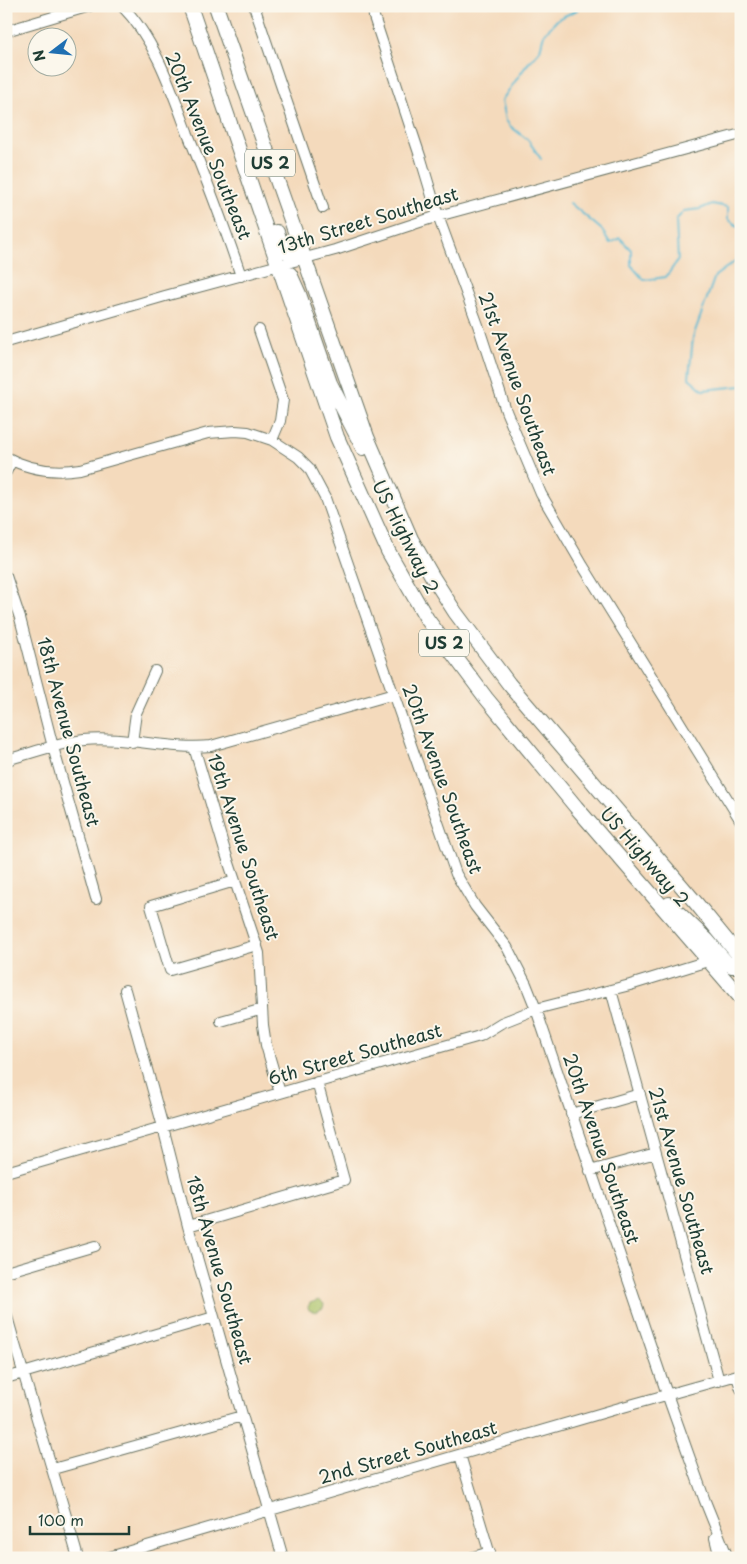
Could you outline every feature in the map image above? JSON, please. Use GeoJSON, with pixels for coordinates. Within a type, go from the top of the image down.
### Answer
{"type":"FeatureCollection","features":[{"type":"Feature","properties":{"kind":"highway","name":"US Highway 2"},"geometry":{"type":"LineString","coordinates":[[190,6],[337,438],[388,551],[427,619],[517,737],[741,998]]}},
{"type":"Feature","properties":{"kind":"highway","name":"US Highway 2"},"geometry":{"type":"LineString","coordinates":[[216,6],[367,437],[411,540],[432,576],[481,648],[509,684],[741,958]]}},
{"type":"Feature","properties":{"kind":"highway"},"geometry":{"type":"LineString","coordinates":[[215,81],[250,158],[283,249],[289,255],[304,259]]}},
{"type":"Feature","properties":{"kind":"highway"},"geometry":{"type":"LineString","coordinates":[[279,266],[286,269],[299,294],[330,383],[339,402],[364,449],[386,484]]}},
{"type":"Feature","properties":{"kind":"highway"},"geometry":{"type":"LineString","coordinates":[[623,861],[688,920],[726,962],[732,966],[741,965]]}},
{"type":"Feature","properties":{"kind":"highway"},"geometry":{"type":"LineString","coordinates":[[708,960],[720,963],[741,986]]}},
{"type":"Feature","properties":{"kind":"street"},"geometry":{"type":"LineString","coordinates":[[6,31],[90,6]]}},
{"type":"Feature","properties":{"kind":"street","name":"20th Avenue Southeast"},"geometry":{"type":"LineString","coordinates":[[122,6],[147,39],[164,71],[208,182],[241,276]]}},
{"type":"Feature","properties":{"kind":"street"},"geometry":{"type":"LineString","coordinates":[[254,6],[323,208]]}},
{"type":"Feature","properties":{"kind":"street","name":"21st Avenue Southeast"},"geometry":{"type":"LineString","coordinates":[[373,6],[374,17],[438,216],[478,325],[506,411],[541,494],[591,580],[741,821]]}},
{"type":"Feature","properties":{"kind":"street","name":"13th Street Southeast"},"geometry":{"type":"LineString","coordinates":[[6,342],[165,296],[304,259],[438,216],[741,134]]}},
{"type":"Feature","properties":{"kind":"street"},"geometry":{"type":"LineString","coordinates":[[6,472],[9,458],[36,468],[65,471],[208,432],[248,432],[272,440],[280,421],[283,400],[260,330]]}},
{"type":"Feature","properties":{"kind":"street","name":"20th Avenue Southeast"},"geometry":{"type":"LineString","coordinates":[[272,440],[304,463],[317,481],[325,498],[456,874],[475,906],[507,947],[526,984],[705,1501]]}},
{"type":"Feature","properties":{"kind":"street","name":"18th Avenue Southeast"},"geometry":{"type":"LineString","coordinates":[[6,576],[96,899]]}},
{"type":"Feature","properties":{"kind":"street"},"geometry":{"type":"LineString","coordinates":[[132,742],[136,713],[155,671]]}},
{"type":"Feature","properties":{"kind":"street"},"geometry":{"type":"LineString","coordinates":[[194,747],[228,742],[394,694]]}},
{"type":"Feature","properties":{"kind":"street","name":"19th Avenue Southeast"},"geometry":{"type":"LineString","coordinates":[[6,760],[84,740],[194,747],[235,881],[257,945],[261,963],[262,1011],[266,1045],[280,1092]]}},
{"type":"Feature","properties":{"kind":"street"},"geometry":{"type":"LineString","coordinates":[[235,881],[151,906],[170,970],[257,945]]}},
{"type":"Feature","properties":{"kind":"street","name":"6th Street Southeast"},"geometry":{"type":"LineString","coordinates":[[6,1172],[163,1128],[280,1092],[468,1041],[486,1034],[501,1023],[536,1009],[611,990],[708,960]]}},
{"type":"Feature","properties":{"kind":"street","name":"18th Avenue Southeast"},"geometry":{"type":"LineString","coordinates":[[125,990],[188,1226],[283,1558]]}},
{"type":"Feature","properties":{"kind":"street","name":"21st Avenue Southeast"},"geometry":{"type":"LineString","coordinates":[[611,990],[719,1381]]}},
{"type":"Feature","properties":{"kind":"street"},"geometry":{"type":"LineString","coordinates":[[222,1021],[262,1011]]}},
{"type":"Feature","properties":{"kind":"street"},"geometry":{"type":"LineString","coordinates":[[188,1226],[344,1180],[317,1082]]}},
{"type":"Feature","properties":{"kind":"street"},"geometry":{"type":"LineString","coordinates":[[571,1114],[640,1094]]}},
{"type":"Feature","properties":{"kind":"street"},"geometry":{"type":"LineString","coordinates":[[590,1171],[656,1153]]}},
{"type":"Feature","properties":{"kind":"street"},"geometry":{"type":"LineString","coordinates":[[6,1272],[96,1246]]}},
{"type":"Feature","properties":{"kind":"street"},"geometry":{"type":"LineString","coordinates":[[6,1313],[78,1558]]}},
{"type":"Feature","properties":{"kind":"street"},"geometry":{"type":"LineString","coordinates":[[6,1378],[214,1317]]}},
{"type":"Feature","properties":{"kind":"street"},"geometry":{"type":"LineString","coordinates":[[739,1375],[741,1389]]}},
{"type":"Feature","properties":{"kind":"street","name":"2nd Street Southeast"},"geometry":{"type":"LineString","coordinates":[[106,1558],[667,1394],[739,1375]]}},
{"type":"Feature","properties":{"kind":"street"},"geometry":{"type":"LineString","coordinates":[[53,1469],[242,1416]]}},
{"type":"Feature","properties":{"kind":"street"},"geometry":{"type":"LineString","coordinates":[[460,1454],[490,1555],[470,1558]]}},
{"type":"Feature","properties":{"kind":"street"},"geometry":{"type":"LineString","coordinates":[[705,1501],[720,1558]]}},
{"type":"Feature","properties":{"kind":"street"},"geometry":{"type":"LineString","coordinates":[[705,1501],[728,1558]]}},
{"type":"Feature","properties":{"kind":"green space"},"geometry":{"type":"Polygon","coordinates":[[[319,1300],[324,1304],[323,1308],[316,1312],[309,1310],[310,1303],[319,1300]]]}},
{"type":"Feature","properties":{"kind":"waterway"},"geometry":{"type":"LineString","coordinates":[[541,159],[528,140],[510,126],[506,120],[502,100],[540,50],[544,34],[558,19],[577,10],[578,6]]}},
{"type":"Feature","properties":{"kind":"waterway"},"geometry":{"type":"LineString","coordinates":[[570,203],[602,230],[610,243],[620,238],[631,250],[631,265],[644,280],[666,277],[678,260],[676,220],[684,211],[700,209],[712,204],[728,207],[728,219],[741,229]]}},
{"type":"Feature","properties":{"kind":"waterway"},"geometry":{"type":"LineString","coordinates":[[741,257],[715,276],[693,337],[689,378],[703,390],[741,386]]}}]}
